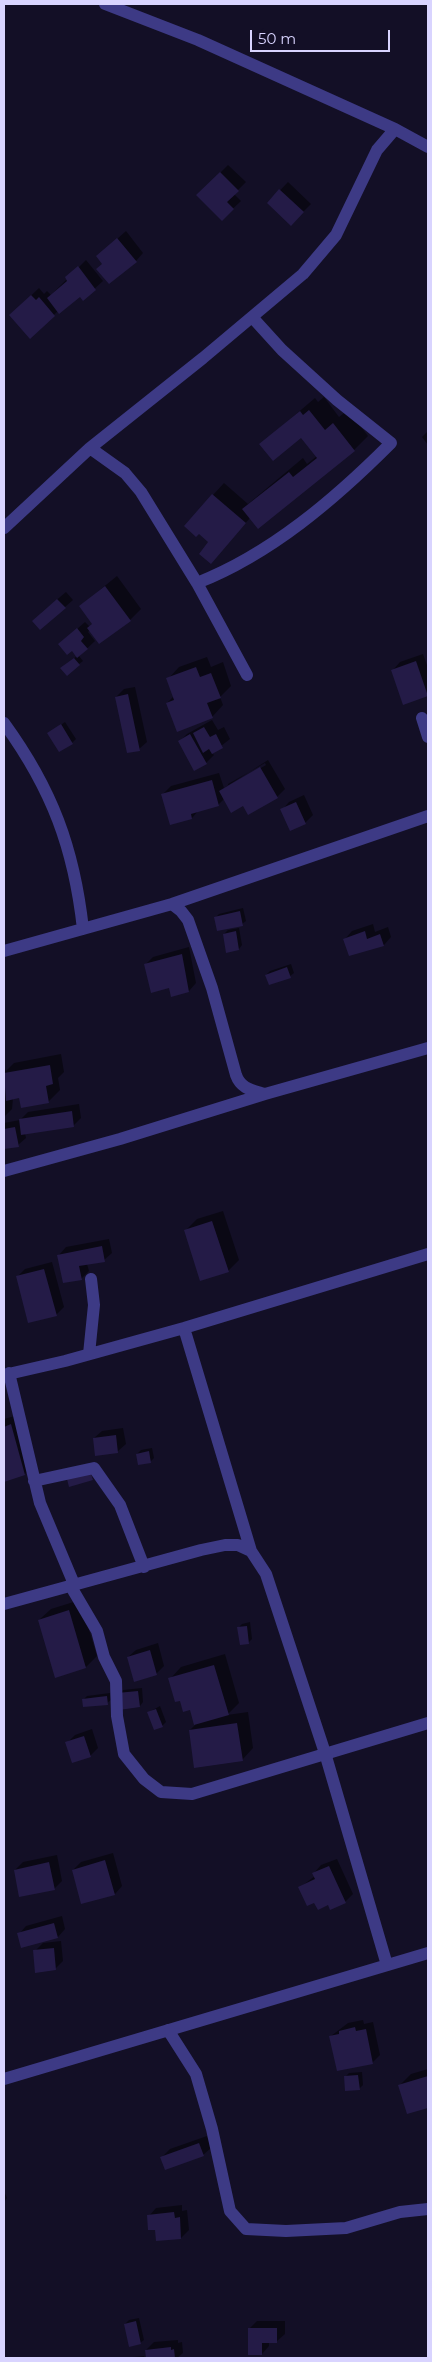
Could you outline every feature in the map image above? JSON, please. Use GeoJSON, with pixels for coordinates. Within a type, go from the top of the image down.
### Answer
{"type":"FeatureCollection","features":[{"type":"Feature","properties":{"kind":"street"},"geometry":{"type":"LineString","coordinates":[[105,4],[198,40],[394,129],[428,147]]}},
{"type":"Feature","properties":{"kind":"street"},"geometry":{"type":"LineString","coordinates":[[4,528],[90,448],[303,274],[336,235],[377,150],[394,129]]}},
{"type":"Feature","properties":{"kind":"street"},"geometry":{"type":"LineString","coordinates":[[197,583],[228,571],[291,530],[363,472],[391,443],[337,400],[282,350],[252,317]]}},
{"type":"Feature","properties":{"kind":"street"},"geometry":{"type":"LineString","coordinates":[[90,448],[124,473],[141,492],[197,583],[247,675]]}},
{"type":"Feature","properties":{"kind":"street"},"geometry":{"type":"LineString","coordinates":[[422,718],[428,737]]}},
{"type":"Feature","properties":{"kind":"street"},"geometry":{"type":"LineString","coordinates":[[4,723],[34,766],[66,839],[79,893],[83,929]]}},
{"type":"Feature","properties":{"kind":"street"},"geometry":{"type":"LineString","coordinates":[[4,951],[172,904],[428,816]]}},
{"type":"Feature","properties":{"kind":"street"},"geometry":{"type":"LineString","coordinates":[[172,904],[188,920],[212,988],[226,1043],[239,1083],[246,1088],[265,1094]]}},
{"type":"Feature","properties":{"kind":"street"},"geometry":{"type":"LineString","coordinates":[[4,1171],[428,1048]]}},
{"type":"Feature","properties":{"kind":"street"},"geometry":{"type":"LineString","coordinates":[[428,1254],[184,1328],[90,1354],[7,1374],[40,1503],[72,1584],[97,1631],[104,1657],[116,1681],[117,1716],[124,1754],[144,1779],[162,1792],[192,1794],[428,1723]]}},
{"type":"Feature","properties":{"kind":"street"},"geometry":{"type":"LineString","coordinates":[[90,1354],[94,1306],[91,1279]]}},
{"type":"Feature","properties":{"kind":"street"},"geometry":{"type":"LineString","coordinates":[[184,1328],[251,1551],[266,1574],[325,1753],[387,1965]]}},
{"type":"Feature","properties":{"kind":"street"},"geometry":{"type":"LineString","coordinates":[[34,1481],[94,1468],[120,1505],[144,1567]]}},
{"type":"Feature","properties":{"kind":"street"},"geometry":{"type":"LineString","coordinates":[[4,1604],[201,1550],[225,1545],[238,1545],[251,1551]]}},
{"type":"Feature","properties":{"kind":"street"},"geometry":{"type":"LineString","coordinates":[[4,2079],[428,1953]]}},
{"type":"Feature","properties":{"kind":"street"},"geometry":{"type":"LineString","coordinates":[[168,2030],[196,2074],[212,2129],[230,2211],[246,2229],[286,2231],[346,2228],[400,2212],[428,2209]]}},
{"type":"Feature","properties":{"kind":"building"},"geometry":{"type":"Polygon","coordinates":[[[220,172],[239,191],[227,202],[234,209],[222,221],[196,195],[220,172]]]}},
{"type":"Feature","properties":{"kind":"building"},"geometry":{"type":"Polygon","coordinates":[[[279,189],[304,212],[291,226],[267,203],[279,189]]]}},
{"type":"Feature","properties":{"kind":"building"},"geometry":{"type":"Polygon","coordinates":[[[117,238],[137,262],[109,284],[96,269],[102,264],[96,256],[117,238]]]}},
{"type":"Feature","properties":{"kind":"building"},"geometry":{"type":"Polygon","coordinates":[[[78,266],[96,290],[83,301],[80,297],[59,314],[47,298],[67,281],[65,277],[78,266]]]}},
{"type":"Feature","properties":{"kind":"building"},"geometry":{"type":"Polygon","coordinates":[[[31,295],[36,300],[39,297],[55,316],[30,339],[9,315],[31,295]]]}},
{"type":"Feature","properties":{"kind":"building"},"geometry":{"type":"Polygon","coordinates":[[[309,410],[325,430],[333,423],[355,451],[258,529],[242,509],[289,472],[293,477],[317,458],[301,438],[273,461],[259,444],[300,411],[303,415],[309,410]]]}},
{"type":"Feature","properties":{"kind":"building"},"geometry":{"type":"Polygon","coordinates":[[[212,494],[246,523],[211,564],[199,554],[208,542],[199,534],[196,537],[184,526],[212,494]]]}},
{"type":"Feature","properties":{"kind":"building"},"geometry":{"type":"Polygon","coordinates":[[[105,586],[131,621],[99,644],[87,628],[92,624],[79,606],[105,586]]]}},
{"type":"Feature","properties":{"kind":"building"},"geometry":{"type":"Polygon","coordinates":[[[57,599],[66,608],[40,630],[32,621],[57,599]]]}},
{"type":"Feature","properties":{"kind":"building"},"geometry":{"type":"Polygon","coordinates":[[[77,628],[84,637],[81,641],[88,649],[77,658],[72,651],[67,655],[58,644],[77,628]]]}},
{"type":"Feature","properties":{"kind":"building"},"geometry":{"type":"Polygon","coordinates":[[[74,658],[80,665],[67,676],[60,668],[74,658]]]}},
{"type":"Feature","properties":{"kind":"building"},"geometry":{"type":"Polygon","coordinates":[[[416,661],[428,696],[403,705],[391,670],[416,661]]]}},
{"type":"Feature","properties":{"kind":"building"},"geometry":{"type":"Polygon","coordinates":[[[196,667],[200,677],[211,673],[221,698],[207,703],[213,718],[177,732],[166,703],[174,700],[166,678],[196,667]]]}},
{"type":"Feature","properties":{"kind":"building"},"geometry":{"type":"Polygon","coordinates":[[[128,694],[140,751],[127,753],[115,697],[128,694]]]}},
{"type":"Feature","properties":{"kind":"building"},"geometry":{"type":"Polygon","coordinates":[[[61,724],[73,744],[59,752],[47,733],[61,724]]]}},
{"type":"Feature","properties":{"kind":"building"},"geometry":{"type":"Polygon","coordinates":[[[204,727],[210,737],[216,734],[223,748],[212,754],[209,749],[203,753],[193,733],[204,727]]]}},
{"type":"Feature","properties":{"kind":"building"},"geometry":{"type":"Polygon","coordinates":[[[190,734],[207,764],[194,771],[178,741],[190,734]]]}},
{"type":"Feature","properties":{"kind":"building"},"geometry":{"type":"Polygon","coordinates":[[[260,767],[278,798],[248,815],[243,806],[231,813],[219,791],[260,767]]]}},
{"type":"Feature","properties":{"kind":"building"},"geometry":{"type":"Polygon","coordinates":[[[212,780],[219,806],[191,814],[192,819],[170,825],[161,794],[212,780]]]}},
{"type":"Feature","properties":{"kind":"building"},"geometry":{"type":"Polygon","coordinates":[[[296,802],[306,824],[290,831],[280,809],[296,802]]]}},
{"type":"Feature","properties":{"kind":"building"},"geometry":{"type":"Polygon","coordinates":[[[240,911],[243,926],[217,931],[214,917],[240,911]]]}},
{"type":"Feature","properties":{"kind":"building"},"geometry":{"type":"Polygon","coordinates":[[[236,931],[239,950],[226,953],[223,934],[236,931]]]}},
{"type":"Feature","properties":{"kind":"building"},"geometry":{"type":"Polygon","coordinates":[[[365,931],[367,939],[380,934],[384,946],[349,956],[343,939],[365,931]]]}},
{"type":"Feature","properties":{"kind":"building"},"geometry":{"type":"Polygon","coordinates":[[[182,954],[189,992],[171,997],[169,988],[151,993],[144,964],[182,954]]]}},
{"type":"Feature","properties":{"kind":"building"},"geometry":{"type":"Polygon","coordinates":[[[287,967],[291,978],[269,985],[265,975],[287,967]]]}},
{"type":"Feature","properties":{"kind":"building"},"geometry":{"type":"Polygon","coordinates":[[[50,1065],[53,1084],[46,1086],[49,1103],[21,1108],[19,1098],[6,1101],[4,1073],[50,1065]]]}},
{"type":"Feature","properties":{"kind":"building"},"geometry":{"type":"Polygon","coordinates":[[[72,1111],[74,1127],[21,1135],[19,1119],[72,1111]]]}},
{"type":"Feature","properties":{"kind":"building"},"geometry":{"type":"Polygon","coordinates":[[[15,1127],[19,1147],[4,1149],[4,1129],[15,1127]]]}},
{"type":"Feature","properties":{"kind":"building"},"geometry":{"type":"Polygon","coordinates":[[[212,1221],[229,1272],[200,1281],[184,1230],[212,1221]]]}},
{"type":"Feature","properties":{"kind":"building"},"geometry":{"type":"Polygon","coordinates":[[[102,1246],[105,1262],[79,1266],[82,1280],[63,1283],[57,1255],[102,1246]]]}},
{"type":"Feature","properties":{"kind":"building"},"geometry":{"type":"Polygon","coordinates":[[[44,1269],[57,1316],[28,1323],[16,1276],[44,1269]]]}},
{"type":"Feature","properties":{"kind":"building"},"geometry":{"type":"Polygon","coordinates":[[[11,1424],[25,1475],[4,1482],[4,1427],[11,1424]]]}},
{"type":"Feature","properties":{"kind":"building"},"geometry":{"type":"Polygon","coordinates":[[[116,1435],[118,1453],[95,1456],[93,1438],[116,1435]]]}},
{"type":"Feature","properties":{"kind":"building"},"geometry":{"type":"Polygon","coordinates":[[[149,1451],[151,1463],[138,1465],[136,1454],[149,1451]]]}},
{"type":"Feature","properties":{"kind":"building"},"geometry":{"type":"Polygon","coordinates":[[[89,1468],[93,1480],[69,1487],[66,1475],[89,1468]]]}},
{"type":"Feature","properties":{"kind":"building"},"geometry":{"type":"Polygon","coordinates":[[[69,1610],[86,1668],[55,1678],[38,1620],[69,1610]]]}},
{"type":"Feature","properties":{"kind":"building"},"geometry":{"type":"Polygon","coordinates":[[[247,1626],[249,1644],[240,1645],[237,1627],[247,1626]]]}},
{"type":"Feature","properties":{"kind":"building"},"geometry":{"type":"Polygon","coordinates":[[[150,1650],[157,1675],[134,1682],[127,1657],[150,1650]]]}},
{"type":"Feature","properties":{"kind":"building"},"geometry":{"type":"Polygon","coordinates":[[[214,1665],[229,1715],[194,1725],[190,1710],[183,1712],[180,1701],[175,1702],[168,1678],[214,1665]]]}},
{"type":"Feature","properties":{"kind":"building"},"geometry":{"type":"Polygon","coordinates":[[[138,1691],[140,1707],[119,1710],[117,1693],[138,1691]]]}},
{"type":"Feature","properties":{"kind":"building"},"geometry":{"type":"Polygon","coordinates":[[[107,1696],[108,1705],[83,1707],[82,1699],[107,1696]]]}},
{"type":"Feature","properties":{"kind":"building"},"geometry":{"type":"Polygon","coordinates":[[[156,1709],[163,1727],[154,1730],[147,1712],[156,1709]]]}},
{"type":"Feature","properties":{"kind":"building"},"geometry":{"type":"Polygon","coordinates":[[[237,1723],[243,1761],[194,1768],[189,1730],[237,1723]]]}},
{"type":"Feature","properties":{"kind":"building"},"geometry":{"type":"Polygon","coordinates":[[[84,1736],[91,1757],[72,1763],[65,1742],[84,1736]]]}},
{"type":"Feature","properties":{"kind":"building"},"geometry":{"type":"Polygon","coordinates":[[[105,1860],[115,1895],[81,1904],[72,1870],[105,1860]]]}},
{"type":"Feature","properties":{"kind":"building"},"geometry":{"type":"Polygon","coordinates":[[[49,1862],[55,1890],[19,1897],[14,1870],[49,1862]]]}},
{"type":"Feature","properties":{"kind":"building"},"geometry":{"type":"Polygon","coordinates":[[[329,1866],[346,1903],[330,1910],[328,1905],[318,1910],[314,1903],[307,1906],[298,1887],[315,1879],[312,1873],[329,1866]]]}},
{"type":"Feature","properties":{"kind":"building"},"geometry":{"type":"Polygon","coordinates":[[[54,1923],[58,1938],[21,1948],[17,1933],[54,1923]]]}},
{"type":"Feature","properties":{"kind":"building"},"geometry":{"type":"Polygon","coordinates":[[[54,1948],[56,1970],[35,1973],[33,1950],[54,1948]]]}},
{"type":"Feature","properties":{"kind":"building"},"geometry":{"type":"Polygon","coordinates":[[[355,2027],[356,2031],[366,2029],[373,2064],[337,2071],[329,2036],[355,2027]]]}},
{"type":"Feature","properties":{"kind":"building"},"geometry":{"type":"Polygon","coordinates":[[[358,2075],[360,2090],[345,2091],[344,2076],[358,2075]]]}},
{"type":"Feature","properties":{"kind":"building"},"geometry":{"type":"Polygon","coordinates":[[[428,2076],[428,2108],[407,2114],[398,2085],[428,2076]]]}},
{"type":"Feature","properties":{"kind":"building"},"geometry":{"type":"Polygon","coordinates":[[[199,2143],[204,2156],[165,2170],[160,2157],[199,2143]]]}},
{"type":"Feature","properties":{"kind":"building"},"geometry":{"type":"Polygon","coordinates":[[[174,2212],[175,2218],[180,2217],[181,2239],[156,2241],[155,2230],[148,2230],[147,2215],[174,2212]]]}},
{"type":"Feature","properties":{"kind":"building"},"geometry":{"type":"Polygon","coordinates":[[[136,2321],[141,2344],[129,2347],[124,2324],[136,2321]]]}},
{"type":"Feature","properties":{"kind":"building"},"geometry":{"type":"Polygon","coordinates":[[[248,2328],[277,2328],[277,2343],[262,2343],[262,2355],[248,2355],[248,2328]]]}},
{"type":"Feature","properties":{"kind":"building"},"geometry":{"type":"Polygon","coordinates":[[[171,2347],[171,2350],[174,2349],[175,2358],[146,2358],[145,2350],[171,2347]]]}}]}
